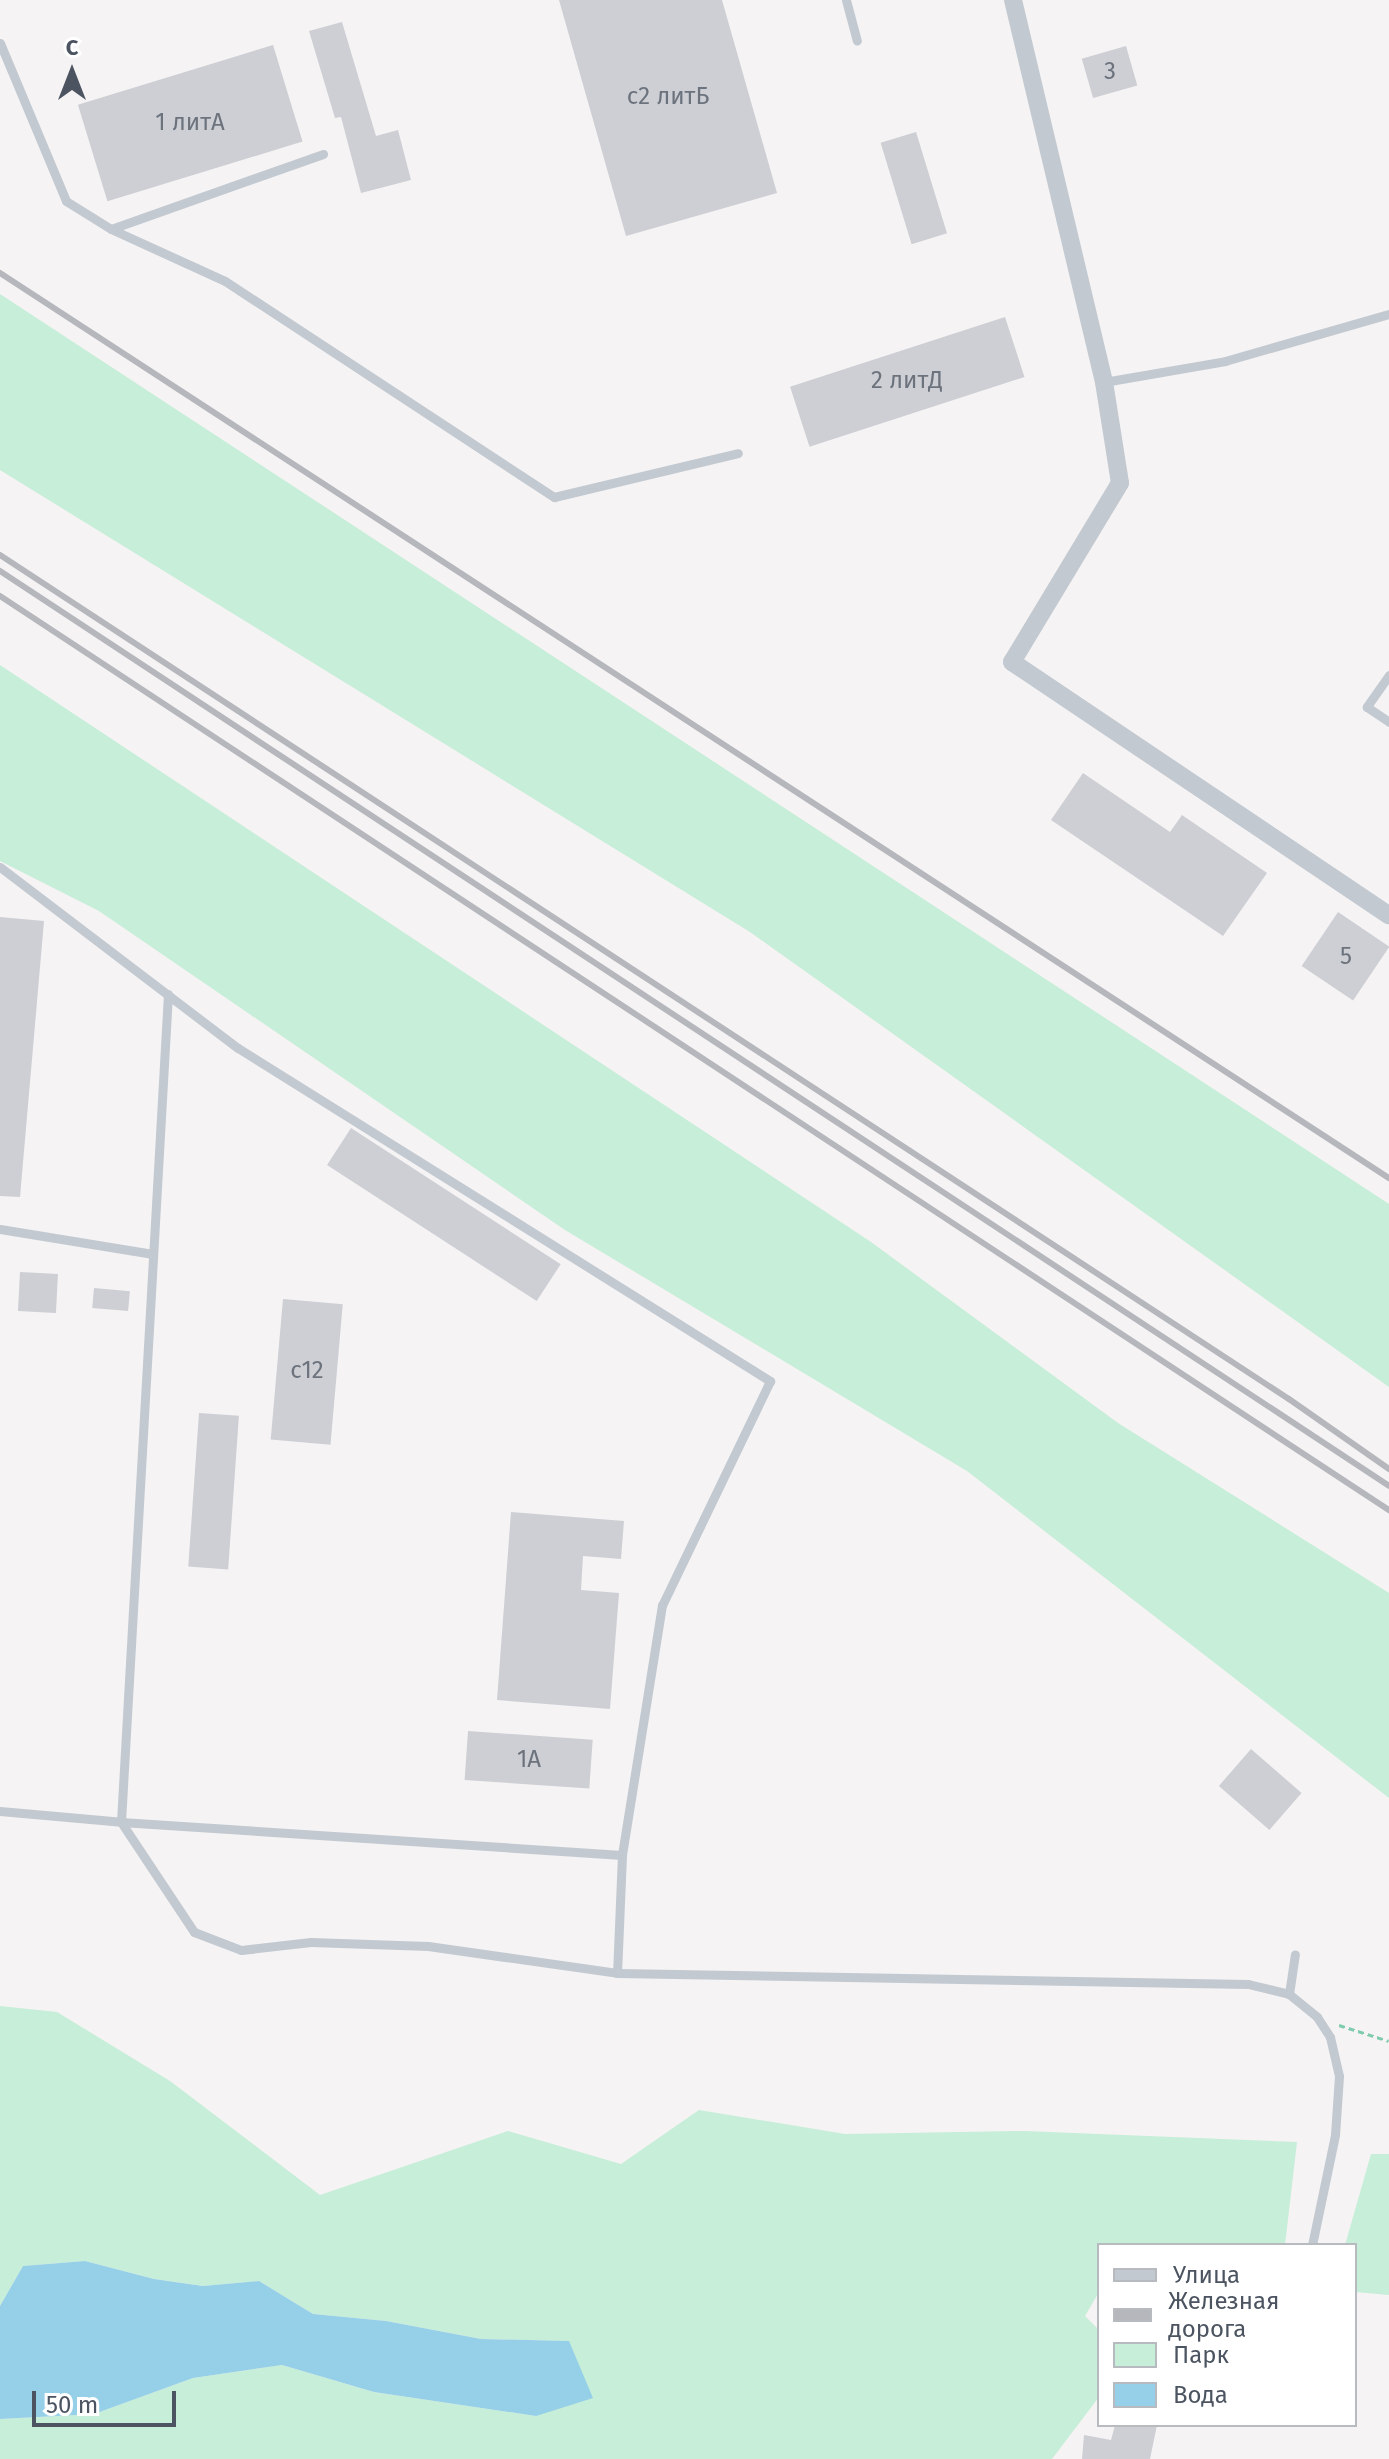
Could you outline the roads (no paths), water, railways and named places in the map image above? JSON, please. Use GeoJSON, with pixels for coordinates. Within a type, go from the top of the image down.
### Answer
{"type":"FeatureCollection","features":[{"type":"Feature","properties":{"kind":"street"},"geometry":{"type":"LineString","coordinates":[[1013,0],[1104,382],[1120,483],[1012,662],[1389,915]]}},
{"type":"Feature","properties":{"kind":"lane"},"geometry":{"type":"LineString","coordinates":[[846,0],[857,41]]}},
{"type":"Feature","properties":{"kind":"lane"},"geometry":{"type":"LineString","coordinates":[[0,43],[66,201],[111,229],[225,281],[554,497],[738,453]]}},
{"type":"Feature","properties":{"kind":"lane"},"geometry":{"type":"LineString","coordinates":[[111,229],[323,154]]}},
{"type":"Feature","properties":{"kind":"lane"},"geometry":{"type":"LineString","coordinates":[[1104,382],[1225,361],[1389,314]]}},
{"type":"Feature","properties":{"kind":"lane"},"geometry":{"type":"LineString","coordinates":[[1389,675],[1367,707],[1389,722]]}},
{"type":"Feature","properties":{"kind":"lane"},"geometry":{"type":"LineString","coordinates":[[0,867],[238,1048],[770,1381],[662,1605],[622,1855],[617,1973]]}},
{"type":"Feature","properties":{"kind":"lane"},"geometry":{"type":"LineString","coordinates":[[168,994],[121,1822],[194,1932],[241,1950],[311,1942],[428,1946],[617,1973],[1248,1984],[1289,1994],[1317,2017],[1330,2037],[1339,2076],[1335,2135],[1312,2243]]}},
{"type":"Feature","properties":{"kind":"lane"},"geometry":{"type":"LineString","coordinates":[[0,1229],[153,1254]]}},
{"type":"Feature","properties":{"kind":"lane"},"geometry":{"type":"LineString","coordinates":[[0,1811],[121,1822],[622,1855]]}},
{"type":"Feature","properties":{"kind":"lane"},"geometry":{"type":"LineString","coordinates":[[121,1822],[138,1823]]}},
{"type":"Feature","properties":{"kind":"lane"},"geometry":{"type":"LineString","coordinates":[[1289,1994],[1295,1954]]}},
{"type":"Feature","properties":{"kind":"water"},"geometry":{"type":"Polygon","coordinates":[[[85,2261],[154,2279],[203,2286],[259,2281],[313,2314],[386,2321],[481,2339],[569,2341],[593,2398],[536,2416],[374,2392],[282,2365],[193,2378],[94,2414],[0,2419],[0,2306],[23,2266],[85,2261]]]}},
{"type":"Feature","properties":{"kind":"railway"},"geometry":{"type":"LineString","coordinates":[[0,273],[1389,1178]]}},
{"type":"Feature","properties":{"kind":"railway"},"geometry":{"type":"LineString","coordinates":[[0,555],[1289,1399],[1389,1469]]}},
{"type":"Feature","properties":{"kind":"railway"},"geometry":{"type":"LineString","coordinates":[[0,571],[1389,1486]]}},
{"type":"Feature","properties":{"kind":"railway"},"geometry":{"type":"LineString","coordinates":[[0,596],[1389,1510]]}}]}
